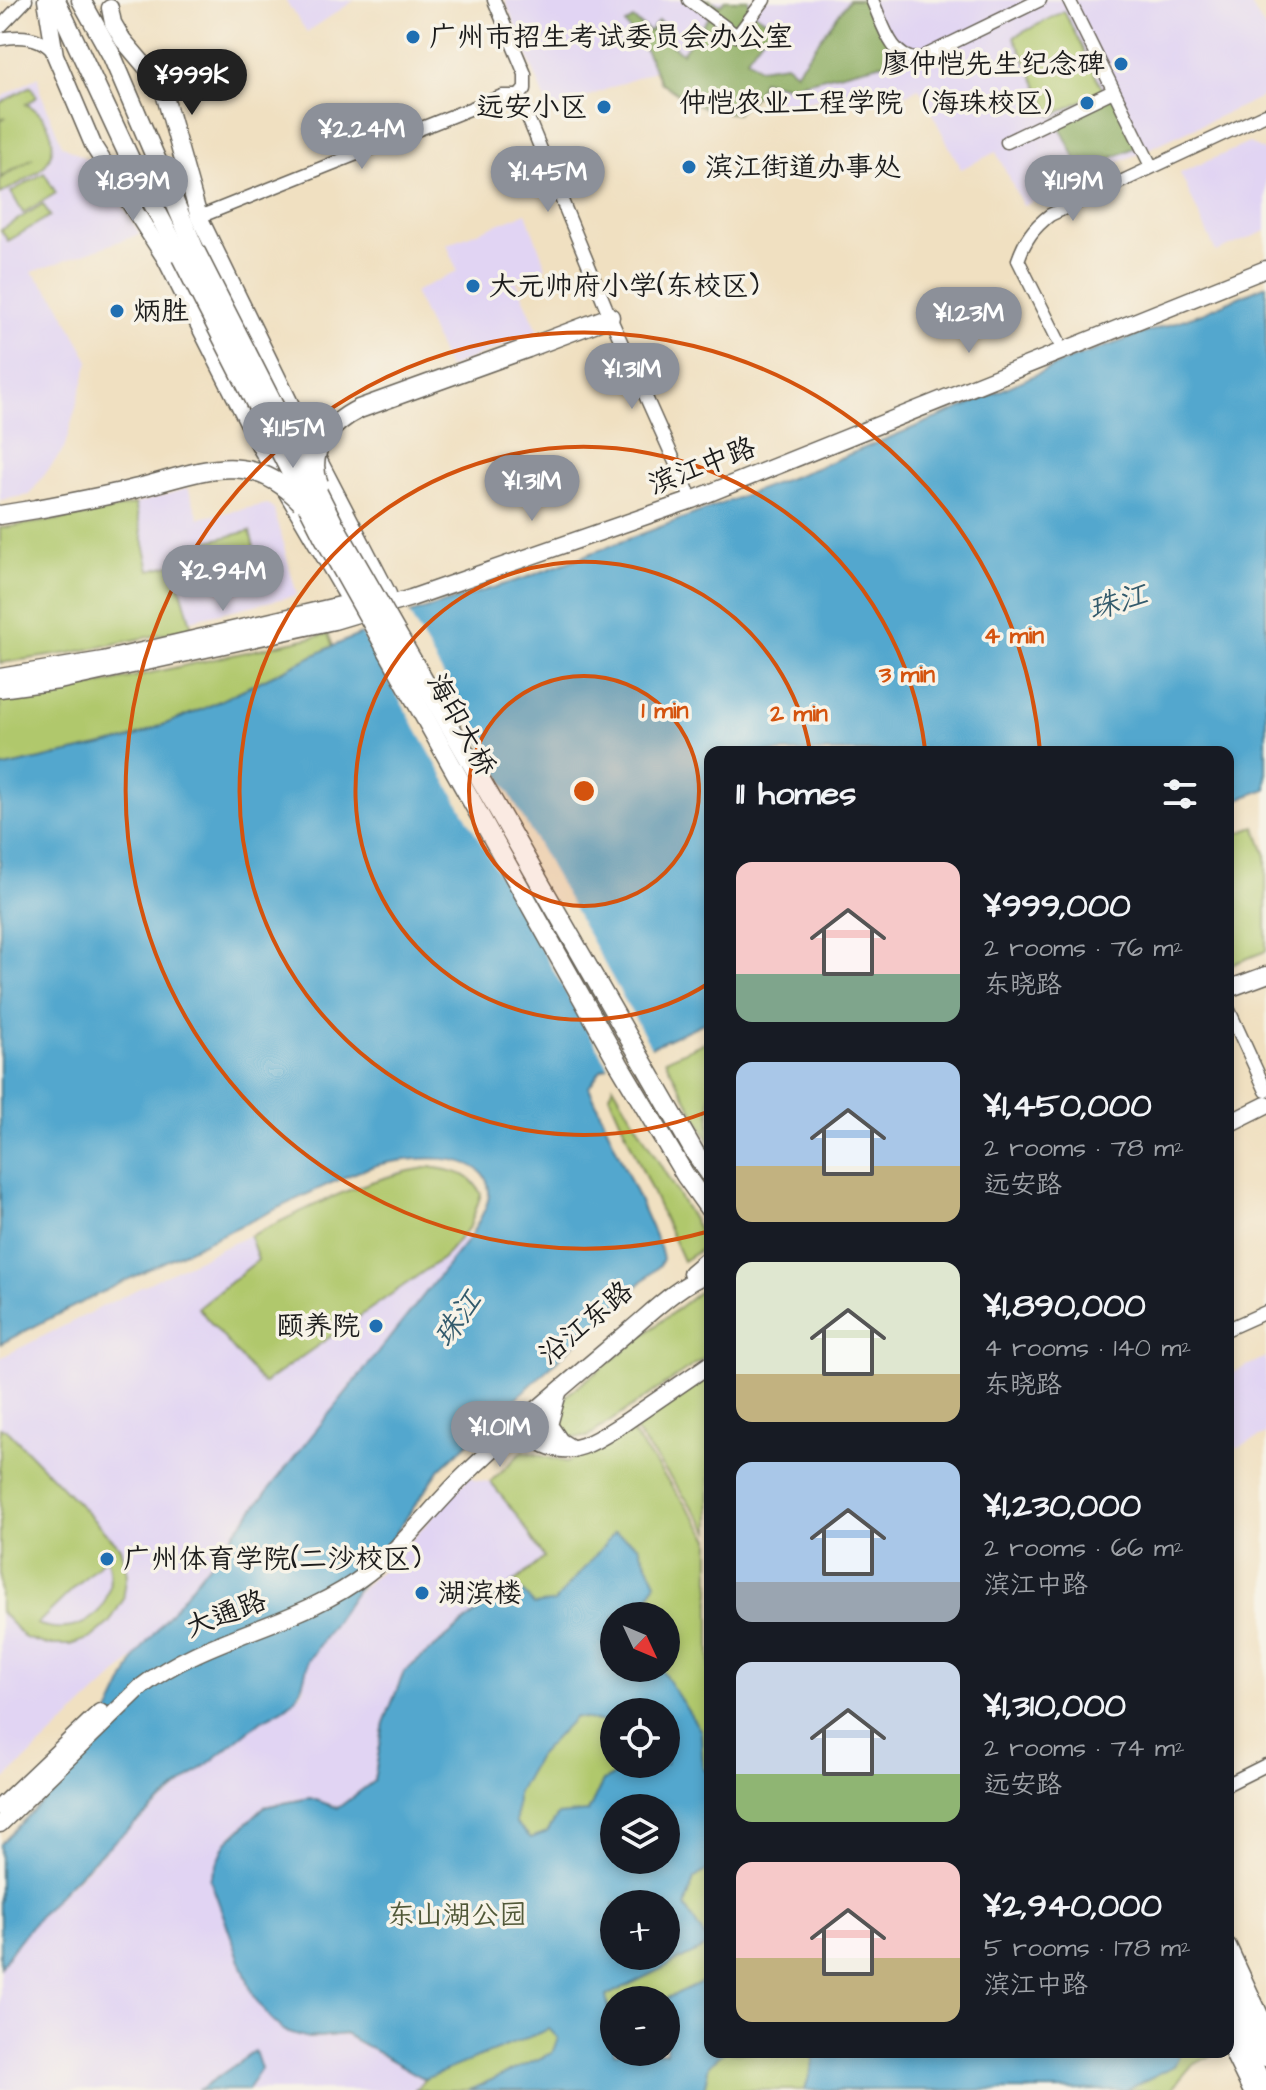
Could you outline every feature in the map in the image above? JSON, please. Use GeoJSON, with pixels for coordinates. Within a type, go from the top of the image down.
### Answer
{"type":"FeatureCollection","features":[{"type":"Feature","properties":{"kind":"highway"},"geometry":{"type":"LineString","coordinates":[[56,0],[138,176],[181,256]]}},
{"type":"Feature","properties":{"kind":"highway"},"geometry":{"type":"LineString","coordinates":[[81,0],[92,19],[120,51],[181,256]]}},
{"type":"Feature","properties":{"kind":"highway","name":"海印大桥"},"geometry":{"type":"LineString","coordinates":[[181,256],[619,1064],[704,1202]]}},
{"type":"Feature","properties":{"kind":"highway"},"geometry":{"type":"LineString","coordinates":[[328,529],[315,463],[320,444],[336,422],[359,409],[610,317]]}},
{"type":"Feature","properties":{"kind":"highway"},"geometry":{"type":"LineString","coordinates":[[0,515],[120,493],[212,468],[235,467],[263,474],[289,490],[328,529]]}},
{"type":"Feature","properties":{"kind":"highway","name":"海印大桥"},"geometry":{"type":"LineString","coordinates":[[328,529],[704,1164]]}},
{"type":"Feature","properties":{"kind":"highway"},"geometry":{"type":"LineString","coordinates":[[1234,1990],[1266,2057]]}},
{"type":"Feature","properties":{"kind":"highway"},"geometry":{"type":"LineString","coordinates":[[1234,2025],[1265,2090]]}},
{"type":"Feature","properties":{"kind":"main road"},"geometry":{"type":"LineString","coordinates":[[46,0],[55,55],[94,147],[122,192],[181,256]]}},
{"type":"Feature","properties":{"kind":"main road"},"geometry":{"type":"LineString","coordinates":[[110,4],[111,33],[120,51],[162,86],[199,217],[303,430],[388,594],[373,609],[352,604],[262,450],[181,256],[122,192]]}},
{"type":"Feature","properties":{"kind":"main road"},"geometry":{"type":"LineString","coordinates":[[110,4],[120,51]]}},
{"type":"Feature","properties":{"kind":"main road"},"geometry":{"type":"LineString","coordinates":[[92,19],[111,33]]}},
{"type":"Feature","properties":{"kind":"main road"},"geometry":{"type":"LineString","coordinates":[[138,176],[155,228]]}},
{"type":"Feature","properties":{"kind":"main road","name":"滨江中路"},"geometry":{"type":"LineString","coordinates":[[0,677],[103,660],[352,604],[690,495],[1058,340],[1266,258]]}},
{"type":"Feature","properties":{"kind":"main road","name":"滨江中路"},"geometry":{"type":"LineString","coordinates":[[0,689],[59,681],[334,621],[373,609],[690,495],[1266,269]]}},
{"type":"Feature","properties":{"kind":"main road"},"geometry":{"type":"LineString","coordinates":[[262,450],[274,455],[283,452],[296,443],[303,430]]}},
{"type":"Feature","properties":{"kind":"main road"},"geometry":{"type":"LineString","coordinates":[[1234,987],[1266,975]]}},
{"type":"Feature","properties":{"kind":"main road"},"geometry":{"type":"LineString","coordinates":[[1234,1121],[1266,1105]]}},
{"type":"Feature","properties":{"kind":"main road","name":"沿江东路"},"geometry":{"type":"LineString","coordinates":[[506,1430],[629,1321],[704,1263]]}},
{"type":"Feature","properties":{"kind":"main road","name":"沿江东路"},"geometry":{"type":"LineString","coordinates":[[506,1430],[559,1391],[669,1299],[704,1275]]}},
{"type":"Feature","properties":{"kind":"main road"},"geometry":{"type":"LineString","coordinates":[[506,1430],[549,1446],[575,1449],[593,1443],[704,1368]]}},
{"type":"Feature","properties":{"kind":"main road"},"geometry":{"type":"LineString","coordinates":[[559,1391],[549,1425],[560,1441],[575,1449]]}},
{"type":"Feature","properties":{"kind":"main road","name":"大通路"},"geometry":{"type":"LineString","coordinates":[[0,1807],[141,1687],[173,1665],[322,1603],[346,1589],[384,1560],[458,1475],[506,1430]]}},
{"type":"Feature","properties":{"kind":"main road","name":"大通路"},"geometry":{"type":"LineString","coordinates":[[0,1824],[87,1733]]}},
{"type":"Feature","properties":{"kind":"main road"},"geometry":{"type":"LineString","coordinates":[[1234,1958],[1264,2020]]}},
{"type":"Feature","properties":{"kind":"main road"},"geometry":{"type":"LineString","coordinates":[[1234,2055],[1251,2090]]}},
{"type":"Feature","properties":{"kind":"street"},"geometry":{"type":"LineString","coordinates":[[0,27],[26,0]]}},
{"type":"Feature","properties":{"kind":"street"},"geometry":{"type":"LineString","coordinates":[[199,217],[502,96],[519,96],[525,89],[525,74],[494,0]]}},
{"type":"Feature","properties":{"kind":"street"},"geometry":{"type":"LineString","coordinates":[[689,0],[737,36],[764,0]]}},
{"type":"Feature","properties":{"kind":"street"},"geometry":{"type":"LineString","coordinates":[[872,0],[896,50],[905,58],[912,59],[919,59],[1040,0]]}},
{"type":"Feature","properties":{"kind":"street"},"geometry":{"type":"LineString","coordinates":[[1069,0],[1151,166]]}},
{"type":"Feature","properties":{"kind":"street"},"geometry":{"type":"LineString","coordinates":[[0,39],[37,39],[55,55]]}},
{"type":"Feature","properties":{"kind":"street"},"geometry":{"type":"LineString","coordinates":[[1007,142],[1113,91]]}},
{"type":"Feature","properties":{"kind":"street"},"geometry":{"type":"LineString","coordinates":[[519,96],[610,317],[690,495]]}},
{"type":"Feature","properties":{"kind":"street"},"geometry":{"type":"LineString","coordinates":[[1058,340],[1018,260],[1025,239],[1050,215],[1266,114]]}},
{"type":"Feature","properties":{"kind":"street"},"geometry":{"type":"LineString","coordinates":[[1234,1021],[1266,1091]]}},
{"type":"Feature","properties":{"kind":"street"},"geometry":{"type":"LineString","coordinates":[[1234,1326],[1266,1312]]}},
{"type":"Feature","properties":{"kind":"street"},"geometry":{"type":"LineString","coordinates":[[1234,1781],[1266,1765]]}},
{"type":"Feature","properties":{"kind":"shaded area"},"geometry":{"type":"Polygon","coordinates":[[[285,0],[355,0],[307,32],[285,0]]]}},
{"type":"Feature","properties":{"kind":"shaded area","name":"仲恺农业工程学院（海珠校区）"},"geometry":{"type":"Polygon","coordinates":[[[505,0],[1248,0],[1266,31],[1266,95],[1023,206],[996,152],[961,169],[919,88],[898,98],[890,82],[794,105],[757,95],[737,114],[710,110],[687,100],[660,82],[654,71],[550,111],[505,0]]]}},
{"type":"Feature","properties":{"kind":"shaded area"},"geometry":{"type":"Polygon","coordinates":[[[39,76],[40,91],[62,145],[97,165],[140,234],[32,272],[56,299],[89,361],[64,449],[29,495],[0,500],[0,98],[39,76]]]}},
{"type":"Feature","properties":{"kind":"shaded area"},"geometry":{"type":"Polygon","coordinates":[[[1249,143],[1266,152],[1266,231],[1216,252],[1180,173],[1249,143]]]}},
{"type":"Feature","properties":{"kind":"shaded area","name":"大元帅府小学(东校区)"},"geometry":{"type":"Polygon","coordinates":[[[526,213],[546,267],[516,280],[538,331],[448,368],[414,292],[457,271],[447,244],[526,213]]]}},
{"type":"Feature","properties":{"kind":"shaded area"},"geometry":{"type":"Polygon","coordinates":[[[188,488],[199,518],[268,504],[274,510],[297,595],[190,620],[174,564],[150,570],[135,504],[188,488]]]}},
{"type":"Feature","properties":{"kind":"shaded area","name":"广州体育学院(二沙校区)"},"geometry":{"type":"Polygon","coordinates":[[[431,1167],[464,1175],[475,1182],[481,1194],[465,1232],[471,1237],[136,1656],[0,1784],[0,1358],[167,1274],[353,1187],[399,1172],[431,1167]]]}},
{"type":"Feature","properties":{"kind":"shaded area"},"geometry":{"type":"Polygon","coordinates":[[[1266,1357],[1266,1434],[1234,1449],[1234,1372],[1266,1357]]]}},
{"type":"Feature","properties":{"kind":"shaded area"},"geometry":{"type":"Polygon","coordinates":[[[470,1476],[490,1482],[516,1514],[544,1557],[404,1672],[384,1723],[374,1780],[338,1808],[310,1798],[210,1878],[253,1996],[271,2019],[308,2038],[345,2034],[425,2079],[415,2090],[0,2090],[0,1967],[25,1930],[115,1841],[262,1720],[286,1708],[302,1692],[308,1661],[352,1597],[396,1557],[470,1476]]]}},
{"type":"Feature","properties":{"kind":"green space"},"geometry":{"type":"Polygon","coordinates":[[[689,0],[710,0],[720,5],[725,0],[748,0],[760,17],[772,24],[747,58],[759,68],[786,64],[796,72],[849,0],[867,0],[896,60],[788,86],[762,80],[757,95],[737,114],[710,110],[687,100],[660,82],[647,53],[625,24],[633,19],[650,32],[658,21],[672,31],[665,40],[682,53],[710,16],[689,0]]]}},
{"type":"Feature","properties":{"kind":"green space"},"geometry":{"type":"Polygon","coordinates":[[[1064,11],[1103,90],[1052,116],[1014,37],[1064,11]]]}},
{"type":"Feature","properties":{"kind":"green space"},"geometry":{"type":"Polygon","coordinates":[[[31,86],[37,97],[26,104],[48,125],[51,154],[39,171],[0,194],[0,179],[33,158],[0,177],[0,121],[6,117],[0,119],[0,103],[31,86]]]}},
{"type":"Feature","properties":{"kind":"green space"},"geometry":{"type":"Polygon","coordinates":[[[1113,91],[1140,145],[1082,172],[1056,119],[1113,91]]]}},
{"type":"Feature","properties":{"kind":"green space"},"geometry":{"type":"Polygon","coordinates":[[[44,173],[56,193],[23,213],[11,192],[44,173]]]}},
{"type":"Feature","properties":{"kind":"green space"},"geometry":{"type":"Polygon","coordinates":[[[43,204],[50,216],[8,241],[1,230],[43,204]]]}},
{"type":"Feature","properties":{"kind":"green space"},"geometry":{"type":"Polygon","coordinates":[[[135,504],[150,570],[174,564],[192,628],[70,653],[0,663],[0,528],[90,515],[135,504]]]}},
{"type":"Feature","properties":{"kind":"green space"},"geometry":{"type":"Polygon","coordinates":[[[250,531],[259,568],[206,581],[197,544],[250,531]]]}},
{"type":"Feature","properties":{"kind":"green space"},"geometry":{"type":"Polygon","coordinates":[[[328,634],[333,646],[205,708],[126,740],[0,768],[0,699],[69,691],[328,634]]]}},
{"type":"Feature","properties":{"kind":"green space"},"geometry":{"type":"Polygon","coordinates":[[[1255,827],[1266,856],[1266,951],[1234,964],[1234,835],[1255,827]]]}},
{"type":"Feature","properties":{"kind":"green space"},"geometry":{"type":"Polygon","coordinates":[[[704,1043],[704,1131],[665,1060],[704,1043]]]}},
{"type":"Feature","properties":{"kind":"green space"},"geometry":{"type":"Polygon","coordinates":[[[613,1085],[704,1238],[704,1248],[683,1261],[609,1095],[613,1085]]]}},
{"type":"Feature","properties":{"kind":"green space"},"geometry":{"type":"Polygon","coordinates":[[[431,1167],[460,1174],[477,1186],[481,1194],[470,1226],[443,1258],[263,1384],[198,1308],[258,1260],[250,1236],[360,1186],[431,1167]]]}},
{"type":"Feature","properties":{"kind":"green space"},"geometry":{"type":"Polygon","coordinates":[[[699,1292],[704,1292],[704,1358],[587,1437],[569,1438],[557,1429],[558,1411],[567,1395],[699,1292]]]}},
{"type":"Feature","properties":{"kind":"green space"},"geometry":{"type":"Polygon","coordinates":[[[704,1380],[704,1523],[634,1429],[704,1380]]]}},
{"type":"Feature","properties":{"kind":"green space","name":"东山湖公园"},"geometry":{"type":"Polygon","coordinates":[[[628,1427],[704,1530],[704,2058],[1206,2058],[1192,2065],[1171,2090],[415,2090],[425,2079],[345,2034],[308,2038],[226,1843],[264,1807],[310,1798],[338,1808],[374,1781],[384,1723],[404,1672],[544,1558],[516,1514],[490,1482],[523,1451],[566,1462],[591,1453],[628,1427]]]}},
{"type":"Feature","properties":{"kind":"green space"},"geometry":{"type":"Polygon","coordinates":[[[0,1428],[7,1430],[120,1547],[127,1573],[123,1600],[109,1623],[91,1638],[70,1645],[47,1645],[25,1638],[0,1611],[0,1428]],[[106,1557],[37,1624],[54,1628],[84,1623],[104,1604],[110,1574],[106,1557]]]}},
{"type":"Feature","properties":{"kind":"water","name":"珠江"},"geometry":{"type":"Polygon","coordinates":[[[1266,285],[1266,789],[1234,801],[1234,746],[704,746],[704,1023],[601,1070],[589,1087],[660,1247],[663,1259],[660,1265],[440,1469],[308,1661],[295,1699],[262,1720],[156,1805],[88,1865],[56,1897],[0,1967],[0,1844],[90,1754],[136,1656],[470,1237],[485,1209],[489,1193],[485,1178],[475,1168],[460,1162],[423,1159],[374,1166],[192,1248],[0,1344],[0,768],[126,740],[205,708],[333,646],[406,615],[528,577],[816,468],[1068,360],[1202,313],[1266,285]]]}},
{"type":"Feature","properties":{"kind":"water","name":"东山湖公园"},"geometry":{"type":"Polygon","coordinates":[[[614,1532],[638,1545],[656,1582],[649,1597],[636,1602],[600,1602],[600,1682],[669,1682],[680,1698],[600,1698],[600,1721],[575,1717],[538,1756],[517,1794],[516,1823],[531,1838],[547,1832],[558,1815],[588,1812],[603,1781],[609,1778],[680,1778],[680,1699],[701,1731],[704,1872],[694,1879],[685,1907],[704,1936],[704,1948],[680,1960],[680,1890],[600,1890],[600,1970],[659,1970],[626,1986],[600,1986],[600,2066],[680,2066],[680,1992],[704,1981],[704,2058],[717,2058],[709,2065],[704,2090],[469,2090],[552,2053],[558,2038],[549,2029],[425,2079],[345,2034],[308,2038],[283,2030],[253,1996],[210,1879],[226,1843],[264,1807],[310,1798],[338,1808],[374,1781],[384,1723],[404,1672],[514,1582],[534,1605],[555,1602],[614,1532]]]}},
{"type":"Feature","properties":{"kind":"water"},"geometry":{"type":"Polygon","coordinates":[[[255,2051],[261,2069],[247,2090],[199,2090],[255,2051]]]}},
{"type":"Feature","properties":{"kind":"water"},"geometry":{"type":"Polygon","coordinates":[[[1178,2058],[1174,2066],[1126,2090],[805,2090],[814,2059],[1178,2058]]]}},
{"type":"Feature","properties":{"kind":"pier"},"geometry":{"type":"Polygon","coordinates":[[[407,610],[653,1051],[610,1070],[360,630],[407,610]]]}},
{"type":"Feature","properties":{"kind":"place","name":"广州市招生考试委员会办公室"},"geometry":{"type":"Point","coordinates":[413,37]}},
{"type":"Feature","properties":{"kind":"place","name":"廖仲恺先生纪念碑"},"geometry":{"type":"Point","coordinates":[1121,64]}},
{"type":"Feature","properties":{"kind":"place","name":"仲恺农业工程学院（海珠校区）"},"geometry":{"type":"Point","coordinates":[1087,103]}},
{"type":"Feature","properties":{"kind":"place","name":"远安小区"},"geometry":{"type":"Point","coordinates":[604,107]}},
{"type":"Feature","properties":{"kind":"place","name":"滨江街道办事处"},"geometry":{"type":"Point","coordinates":[689,167]}},
{"type":"Feature","properties":{"kind":"place","name":"大元帅府小学(东校区)"},"geometry":{"type":"Point","coordinates":[473,286]}},
{"type":"Feature","properties":{"kind":"place","name":"炳胜"},"geometry":{"type":"Point","coordinates":[117,311]}},
{"type":"Feature","properties":{"kind":"place","name":"颐养院"},"geometry":{"type":"Point","coordinates":[376,1326]}},
{"type":"Feature","properties":{"kind":"place","name":"广州体育学院(二沙校区)"},"geometry":{"type":"Point","coordinates":[107,1559]}},
{"type":"Feature","properties":{"kind":"place","name":"湖滨楼"},"geometry":{"type":"Point","coordinates":[422,1593]}}]}
